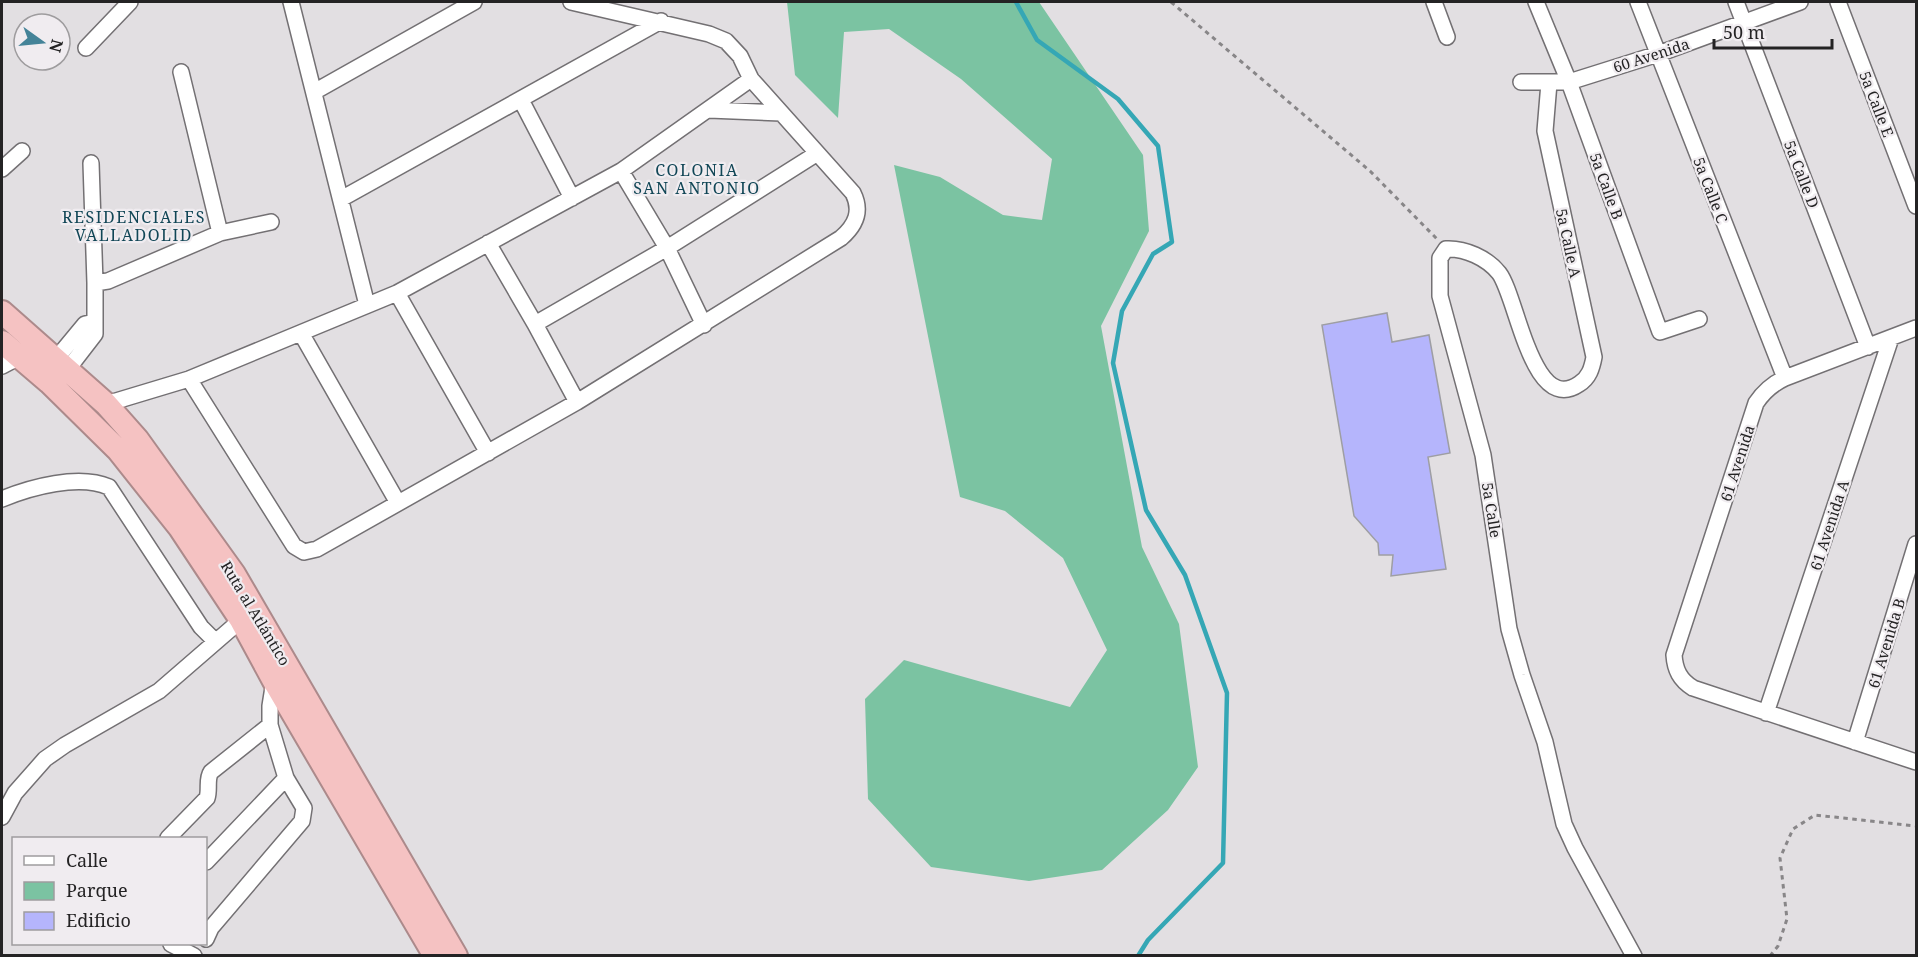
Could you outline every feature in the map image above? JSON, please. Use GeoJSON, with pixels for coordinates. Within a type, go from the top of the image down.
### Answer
{"type":"FeatureCollection","features":[{"type":"Feature","properties":{"kind":"highway","name":"Ruta al Atlántico"},"geometry":{"type":"LineString","coordinates":[[2,312],[106,404],[137,439],[234,574],[456,956]]}},
{"type":"Feature","properties":{"kind":"highway","name":"Ruta al Atlántico"},"geometry":{"type":"LineString","coordinates":[[2,342],[10,362],[49,382],[118,450],[180,528],[241,620],[274,681],[435,956]]}},
{"type":"Feature","properties":{"kind":"street"},"geometry":{"type":"LineString","coordinates":[[86,48],[130,2]]}},
{"type":"Feature","properties":{"kind":"street"},"geometry":{"type":"LineString","coordinates":[[291,2],[367,305]]}},
{"type":"Feature","properties":{"kind":"street"},"geometry":{"type":"LineString","coordinates":[[314,92],[474,2]]}},
{"type":"Feature","properties":{"kind":"street"},"geometry":{"type":"LineString","coordinates":[[189,379],[294,546],[304,552],[317,549],[577,402],[704,325],[842,238],[850,230],[858,210],[858,203],[853,193],[751,80],[740,56],[726,41],[661,21],[571,2]]}},
{"type":"Feature","properties":{"kind":"street"},"geometry":{"type":"LineString","coordinates":[[1434,2],[1447,37]]}},
{"type":"Feature","properties":{"kind":"street","name":"5a Calle B"},"geometry":{"type":"LineString","coordinates":[[1536,2],[1569,82],[1660,332],[1699,320]]}},
{"type":"Feature","properties":{"kind":"street","name":"5a Calle C"},"geometry":{"type":"LineString","coordinates":[[1638,2],[1785,378]]}},
{"type":"Feature","properties":{"kind":"street","name":"5a Calle D"},"geometry":{"type":"LineString","coordinates":[[1736,2],[1868,347]]}},
{"type":"Feature","properties":{"kind":"street","name":"60 Avenida"},"geometry":{"type":"LineString","coordinates":[[1569,82],[1658,54],[1800,2]]}},
{"type":"Feature","properties":{"kind":"street","name":"5a Calle E"},"geometry":{"type":"LineString","coordinates":[[1838,2],[1917,206]]}},
{"type":"Feature","properties":{"kind":"street"},"geometry":{"type":"LineString","coordinates":[[341,199],[661,21]]}},
{"type":"Feature","properties":{"kind":"street"},"geometry":{"type":"LineString","coordinates":[[181,72],[220,234]]}},
{"type":"Feature","properties":{"kind":"street"},"geometry":{"type":"LineString","coordinates":[[106,404],[189,379],[397,293],[621,171],[751,80]]}},
{"type":"Feature","properties":{"kind":"street"},"geometry":{"type":"LineString","coordinates":[[1521,82],[1569,82]]}},
{"type":"Feature","properties":{"kind":"street","name":"5a Calle A"},"geometry":{"type":"LineString","coordinates":[[1446,249],[1458,248],[1487,261],[1500,274],[1528,347],[1544,381],[1551,386],[1567,390],[1582,382],[1588,375],[1594,357],[1545,131],[1549,83]]}},
{"type":"Feature","properties":{"kind":"street"},"geometry":{"type":"LineString","coordinates":[[521,100],[572,198]]}},
{"type":"Feature","properties":{"kind":"street"},"geometry":{"type":"LineString","coordinates":[[709,110],[781,113]]}},
{"type":"Feature","properties":{"kind":"street"},"geometry":{"type":"LineString","coordinates":[[2,169],[22,151]]}},
{"type":"Feature","properties":{"kind":"street"},"geometry":{"type":"LineString","coordinates":[[535,324],[667,248],[816,154]]}},
{"type":"Feature","properties":{"kind":"street"},"geometry":{"type":"LineString","coordinates":[[62,364],[95,334],[91,164]]}},
{"type":"Feature","properties":{"kind":"street"},"geometry":{"type":"LineString","coordinates":[[621,171],[667,248],[704,325]]}},
{"type":"Feature","properties":{"kind":"street"},"geometry":{"type":"LineString","coordinates":[[95,283],[108,281],[220,234],[271,222]]}},
{"type":"Feature","properties":{"kind":"street"},"geometry":{"type":"LineString","coordinates":[[488,243],[577,402]]}},
{"type":"Feature","properties":{"kind":"street","name":"5a Calle"},"geometry":{"type":"LineString","coordinates":[[1446,249],[1440,258],[1440,296],[1483,455],[1509,629],[1516,657],[1545,742],[1564,824],[1634,956]]}},
{"type":"Feature","properties":{"kind":"street"},"geometry":{"type":"LineString","coordinates":[[397,293],[488,453]]}},
{"type":"Feature","properties":{"kind":"street","name":"61 Avenida"},"geometry":{"type":"LineString","coordinates":[[1766,713],[1693,688],[1677,672],[1674,655],[1756,403],[1767,388],[1785,378],[1917,328]]}},
{"type":"Feature","properties":{"kind":"street"},"geometry":{"type":"LineString","coordinates":[[301,333],[398,503]]}},
{"type":"Feature","properties":{"kind":"street","name":"61 Avenida A"},"geometry":{"type":"LineString","coordinates":[[1766,713],[1891,338]]}},
{"type":"Feature","properties":{"kind":"street"},"geometry":{"type":"LineString","coordinates":[[2,499],[20,491],[71,482],[100,483],[109,487],[201,627],[215,641]]}},
{"type":"Feature","properties":{"kind":"street","name":"61 Avenida B"},"geometry":{"type":"LineString","coordinates":[[1855,742],[1917,544]]}},
{"type":"Feature","properties":{"kind":"street"},"geometry":{"type":"LineString","coordinates":[[2,817],[15,793],[45,759],[159,691],[241,620]]}},
{"type":"Feature","properties":{"kind":"street"},"geometry":{"type":"LineString","coordinates":[[207,937],[211,928],[302,821],[304,808],[286,778],[270,725],[274,681]]}},
{"type":"Feature","properties":{"kind":"street"},"geometry":{"type":"LineString","coordinates":[[1766,713],[1917,762]]}},
{"type":"Feature","properties":{"kind":"street"},"geometry":{"type":"LineString","coordinates":[[169,837],[207,798],[211,772],[270,725]]}},
{"type":"Feature","properties":{"kind":"street"},"geometry":{"type":"LineString","coordinates":[[207,861],[257,805],[286,778]]}},
{"type":"Feature","properties":{"kind":"street"},"geometry":{"type":"LineString","coordinates":[[173,945],[194,956]]}},
{"type":"Feature","properties":{"kind":"path"},"geometry":{"type":"LineString","coordinates":[[1171,2],[1370,171],[1446,249]]}},
{"type":"Feature","properties":{"kind":"path"},"geometry":{"type":"LineString","coordinates":[[1770,956],[1778,946],[1787,919],[1780,858],[1792,829],[1815,815],[1917,826]]}},
{"type":"Feature","properties":{"kind":"green space"},"geometry":{"type":"Polygon","coordinates":[[[787,2],[1039,2],[1143,155],[1149,231],[1101,326],[1142,547],[1179,624],[1198,767],[1168,810],[1102,870],[1029,881],[931,867],[868,799],[865,699],[904,660],[1070,707],[1107,650],[1063,558],[1005,511],[960,497],[894,165],[940,177],[1003,215],[1042,220],[1052,159],[961,79],[889,29],[844,32],[838,118],[795,75],[787,2]]]}},
{"type":"Feature","properties":{"kind":"building"},"geometry":{"type":"Polygon","coordinates":[[[1387,313],[1392,342],[1429,335],[1450,453],[1428,457],[1446,569],[1391,576],[1393,555],[1379,555],[1378,543],[1354,516],[1322,325],[1387,313]]]}},
{"type":"Feature","properties":{"kind":"waterway"},"geometry":{"type":"LineString","coordinates":[[1016,2],[1037,40],[1118,99],[1158,146],[1172,242],[1153,254],[1122,311],[1113,363],[1146,510],[1185,575],[1227,693],[1223,863],[1148,940],[1138,956]]}},
{"type":"Feature","properties":{"kind":"district","name":"COLONIA SAN ANTONIO"},"geometry":{"type":"Point","coordinates":[697,179]}},
{"type":"Feature","properties":{"kind":"district","name":"RESIDENCIALES VALLADOLID"},"geometry":{"type":"Point","coordinates":[134,226]}}]}
